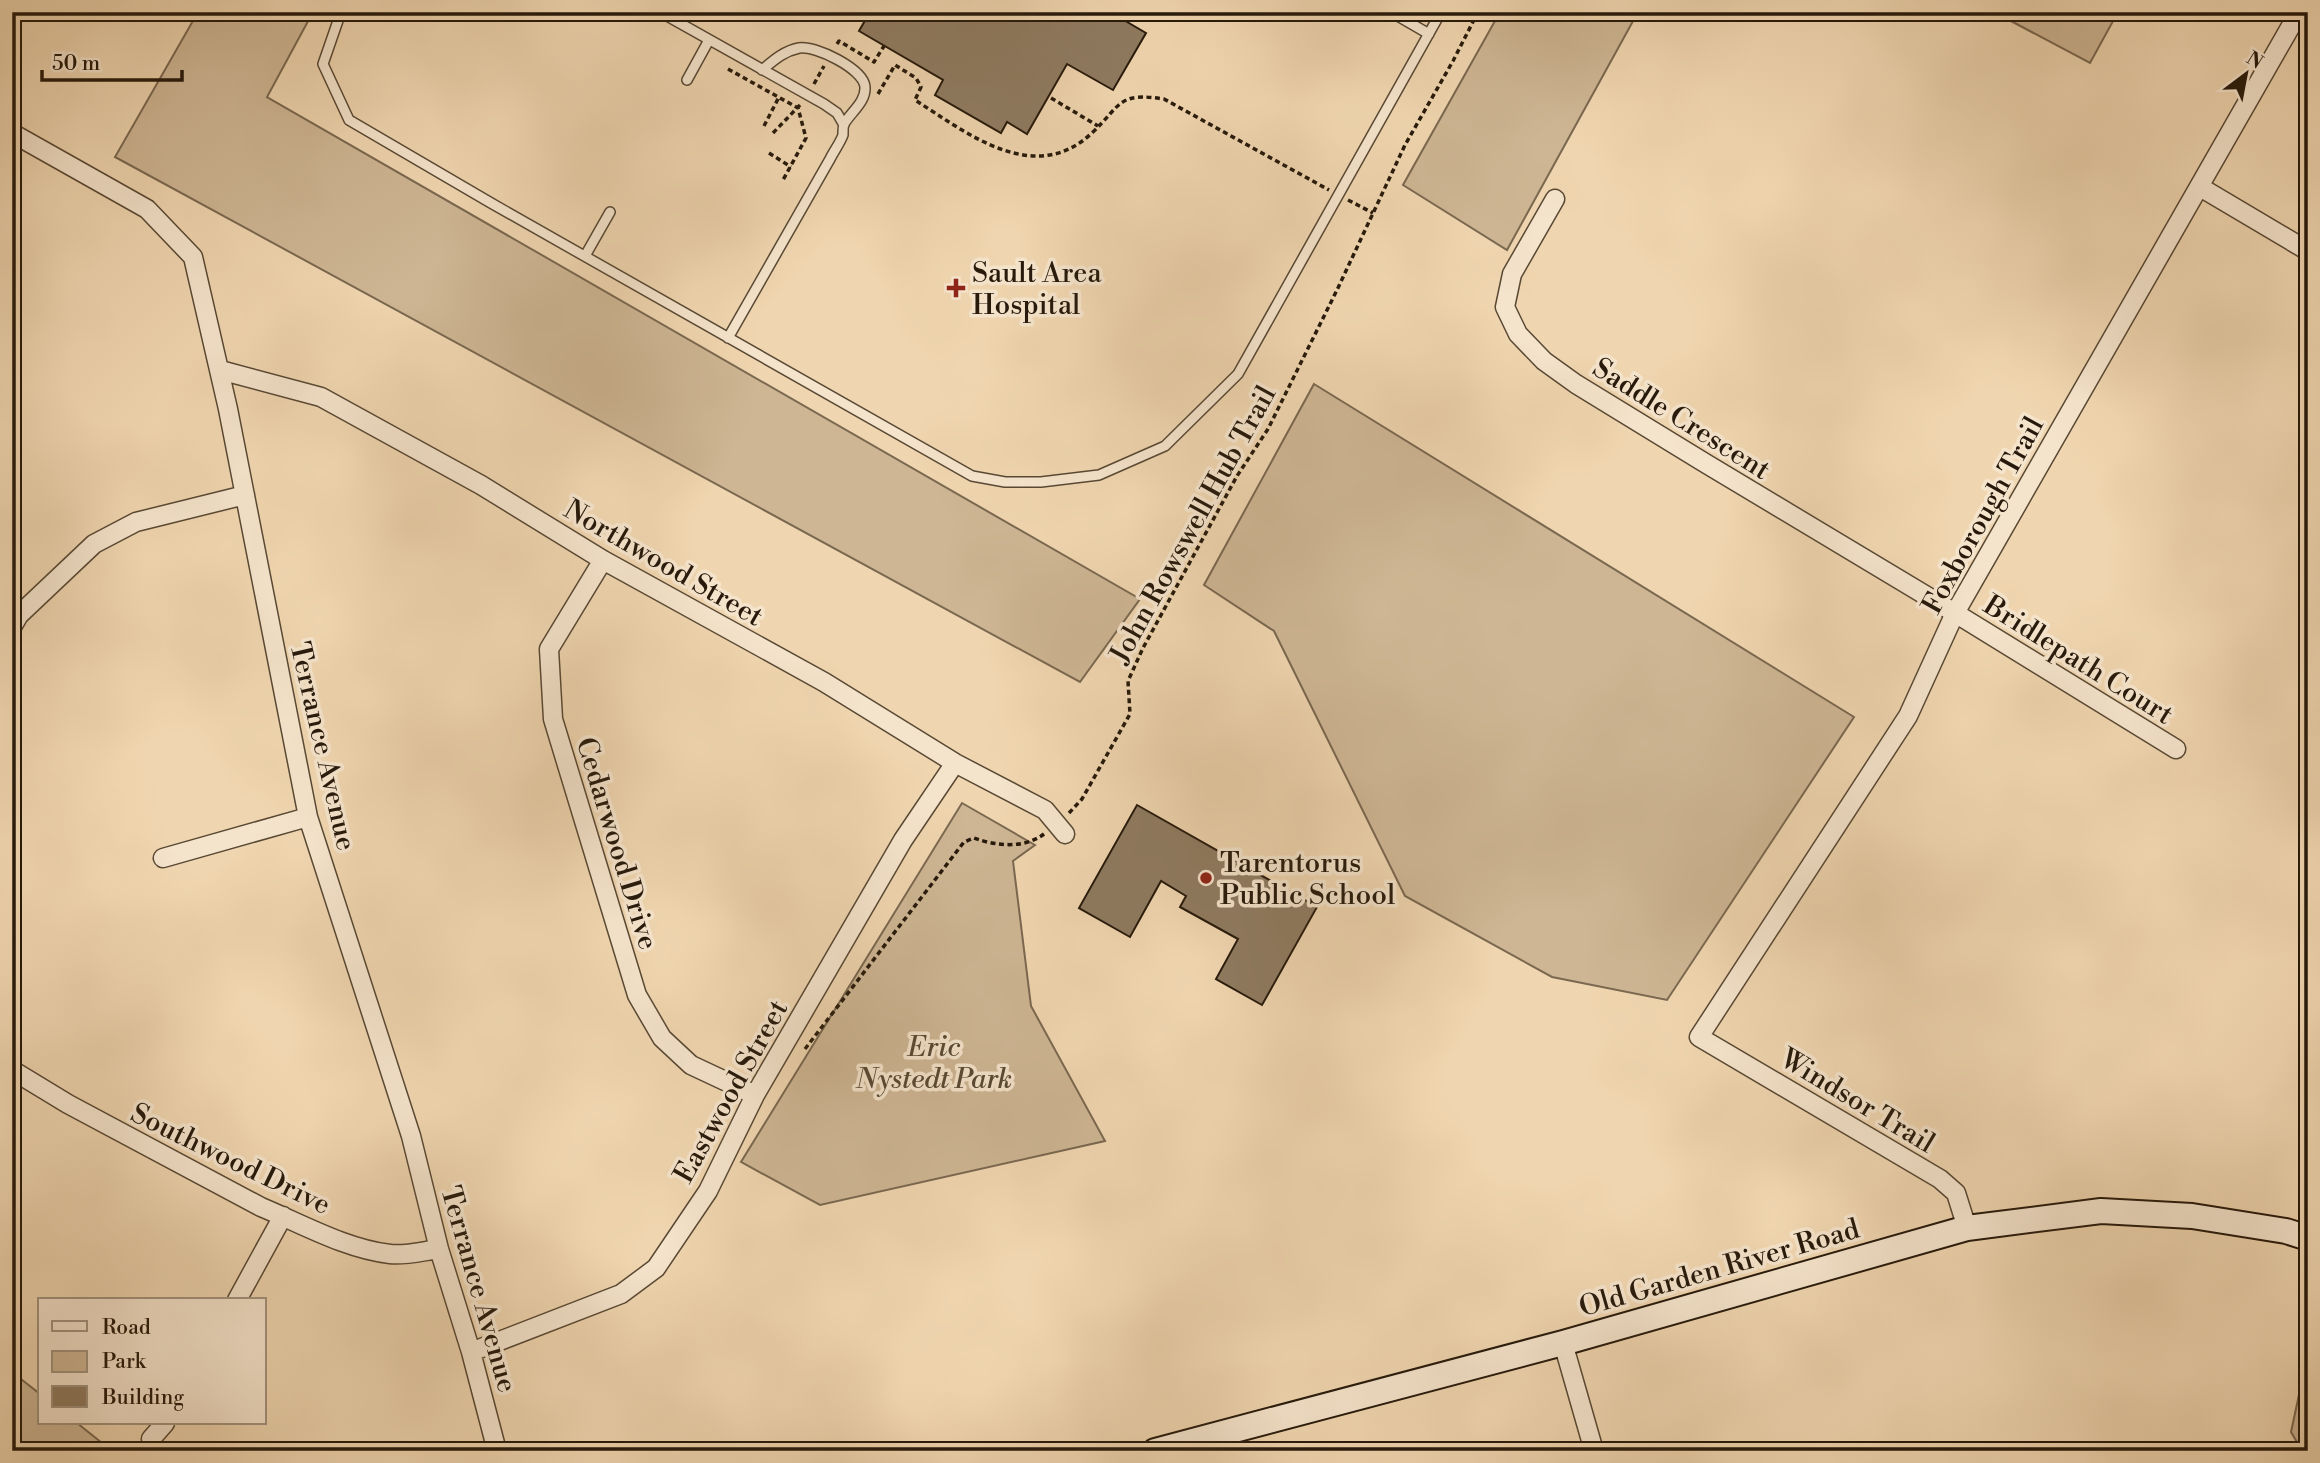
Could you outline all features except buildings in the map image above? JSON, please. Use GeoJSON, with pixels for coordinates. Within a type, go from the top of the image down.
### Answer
{"type":"FeatureCollection","features":[{"type":"Feature","properties":{"kind":"main road","name":"Old Garden River Road"},"geometry":{"type":"LineString","coordinates":[[1155,1451],[1563,1343],[1968,1228],[2101,1211],[2192,1216],[2286,1231],[2308,1238]]}},
{"type":"Feature","properties":{"kind":"street","name":"Foxborough Trail"},"geometry":{"type":"LineString","coordinates":[[1699,1037],[1908,716],[1955,613],[2300,12]]}},
{"type":"Feature","properties":{"kind":"street","name":"Terrance Avenue"},"geometry":{"type":"LineString","coordinates":[[12,133],[147,209],[193,257],[220,370],[308,817],[411,1136],[439,1249],[498,1451]]}},
{"type":"Feature","properties":{"kind":"street"},"geometry":{"type":"LineString","coordinates":[[2200,187],[2308,251]]}},
{"type":"Feature","properties":{"kind":"street","name":"Saddle Crescent"},"geometry":{"type":"LineString","coordinates":[[1555,199],[1513,274],[1505,307],[1518,334],[1544,361],[1576,384],[1955,613]]}},
{"type":"Feature","properties":{"kind":"street","name":"Northwood Street"},"geometry":{"type":"LineString","coordinates":[[220,370],[321,397],[481,485],[603,560],[824,682],[955,763],[1045,810],[1061,829]]}},
{"type":"Feature","properties":{"kind":"street"},"geometry":{"type":"LineString","coordinates":[[12,627],[19,615],[94,544],[136,522],[245,495]]}},
{"type":"Feature","properties":{"kind":"street","name":"Cedarwood Drive"},"geometry":{"type":"LineString","coordinates":[[603,560],[549,649],[553,719],[637,995],[662,1038],[691,1065],[755,1095]]}},
{"type":"Feature","properties":{"kind":"street","name":"Bridlepath Court"},"geometry":{"type":"LineString","coordinates":[[1955,613],[2176,749]]}},
{"type":"Feature","properties":{"kind":"street","name":"Eastwood Street"},"geometry":{"type":"LineString","coordinates":[[471,1352],[621,1294],[656,1268],[708,1191],[755,1095],[903,840],[955,763]]}},
{"type":"Feature","properties":{"kind":"street"},"geometry":{"type":"LineString","coordinates":[[163,858],[308,817]]}},
{"type":"Feature","properties":{"kind":"street","name":"Windsor Trail"},"geometry":{"type":"LineString","coordinates":[[1699,1037],[1940,1179],[1956,1193],[1968,1228]]}},
{"type":"Feature","properties":{"kind":"street","name":"Southwood Drive"},"geometry":{"type":"LineString","coordinates":[[12,1070],[68,1104],[261,1207],[354,1246],[391,1255],[439,1249]]}},
{"type":"Feature","properties":{"kind":"street"},"geometry":{"type":"LineString","coordinates":[[238,1298],[283,1216]]}},
{"type":"Feature","properties":{"kind":"street"},"geometry":{"type":"LineString","coordinates":[[1563,1343],[1594,1451]]}},
{"type":"Feature","properties":{"kind":"street"},"geometry":{"type":"LineString","coordinates":[[150,1439],[164,1424]]}},
{"type":"Feature","properties":{"kind":"lane"},"geometry":{"type":"LineString","coordinates":[[341,12],[323,64],[349,120],[972,476],[1006,482],[1041,482],[1099,475],[1165,446],[1238,374],[1441,12]]}},
{"type":"Feature","properties":{"kind":"lane"},"geometry":{"type":"LineString","coordinates":[[660,12],[837,113],[844,125]]}},
{"type":"Feature","properties":{"kind":"lane"},"geometry":{"type":"LineString","coordinates":[[1391,12],[1429,34]]}},
{"type":"Feature","properties":{"kind":"lane"},"geometry":{"type":"LineString","coordinates":[[687,80],[709,40]]}},
{"type":"Feature","properties":{"kind":"lane"},"geometry":{"type":"LineString","coordinates":[[728,338],[830,159],[843,134],[844,125],[855,112],[865,89],[864,80],[857,72],[813,47],[802,47],[779,56],[762,70]]}},
{"type":"Feature","properties":{"kind":"lane"},"geometry":{"type":"LineString","coordinates":[[585,256],[610,212]]}},
{"type":"Feature","properties":{"kind":"path","name":"John Rowswell Hub Trail"},"geometry":{"type":"LineString","coordinates":[[804,1049],[964,842],[974,838],[1012,845],[1034,841],[1061,829],[1082,799],[1130,714],[1128,681],[1143,649],[1237,476],[1268,429],[1405,145],[1478,12]]}},
{"type":"Feature","properties":{"kind":"path"},"geometry":{"type":"LineString","coordinates":[[773,133],[798,108],[839,41],[874,62],[884,46]]}},
{"type":"Feature","properties":{"kind":"path"},"geometry":{"type":"LineString","coordinates":[[865,89],[877,96],[895,65],[916,78],[921,87],[915,100],[983,142],[1011,153],[1038,157],[1066,151],[1091,134],[1112,108],[1126,100],[1142,96],[1164,99],[1373,213]]}},
{"type":"Feature","properties":{"kind":"path"},"geometry":{"type":"LineString","coordinates":[[728,69],[798,108],[806,138],[783,180]]}},
{"type":"Feature","properties":{"kind":"path"},"geometry":{"type":"LineString","coordinates":[[764,126],[779,97]]}},
{"type":"Feature","properties":{"kind":"path"},"geometry":{"type":"LineString","coordinates":[[1051,98],[1098,126]]}},
{"type":"Feature","properties":{"kind":"path"},"geometry":{"type":"LineString","coordinates":[[769,153],[791,167]]}},
{"type":"Feature","properties":{"kind":"green space"},"geometry":{"type":"Polygon","coordinates":[[[198,12],[313,12],[267,97],[1140,599],[1080,682],[115,157],[198,12]]]}},
{"type":"Feature","properties":{"kind":"green space"},"geometry":{"type":"Polygon","coordinates":[[[1500,12],[1638,12],[1507,250],[1403,185],[1500,12]]]}},
{"type":"Feature","properties":{"kind":"green space"},"geometry":{"type":"Polygon","coordinates":[[[1994,12],[2118,12],[2090,63],[1994,12]]]}},
{"type":"Feature","properties":{"kind":"green space"},"geometry":{"type":"Polygon","coordinates":[[[1314,384],[1854,717],[1667,1000],[1552,977],[1405,896],[1274,631],[1204,585],[1314,384]]]}},
{"type":"Feature","properties":{"kind":"green space","name":"Eric Nystedt Park"},"geometry":{"type":"Polygon","coordinates":[[[962,803],[1035,845],[1013,861],[1031,1006],[1105,1141],[820,1205],[741,1162],[962,803]]]}},
{"type":"Feature","properties":{"kind":"green space"},"geometry":{"type":"Polygon","coordinates":[[[2308,1369],[2308,1451],[2301,1449],[2291,1432],[2303,1376],[2308,1369]]]}},
{"type":"Feature","properties":{"kind":"green space"},"geometry":{"type":"Polygon","coordinates":[[[12,1372],[38,1392],[38,1424],[78,1424],[112,1451],[12,1451],[12,1372]]]}},
{"type":"Feature","properties":{"kind":"place","name":"Sault Area Hospital"},"geometry":{"type":"Point","coordinates":[956,288]}},
{"type":"Feature","properties":{"kind":"place","name":"Tarentorus Public School"},"geometry":{"type":"Point","coordinates":[1206,878]}}]}
